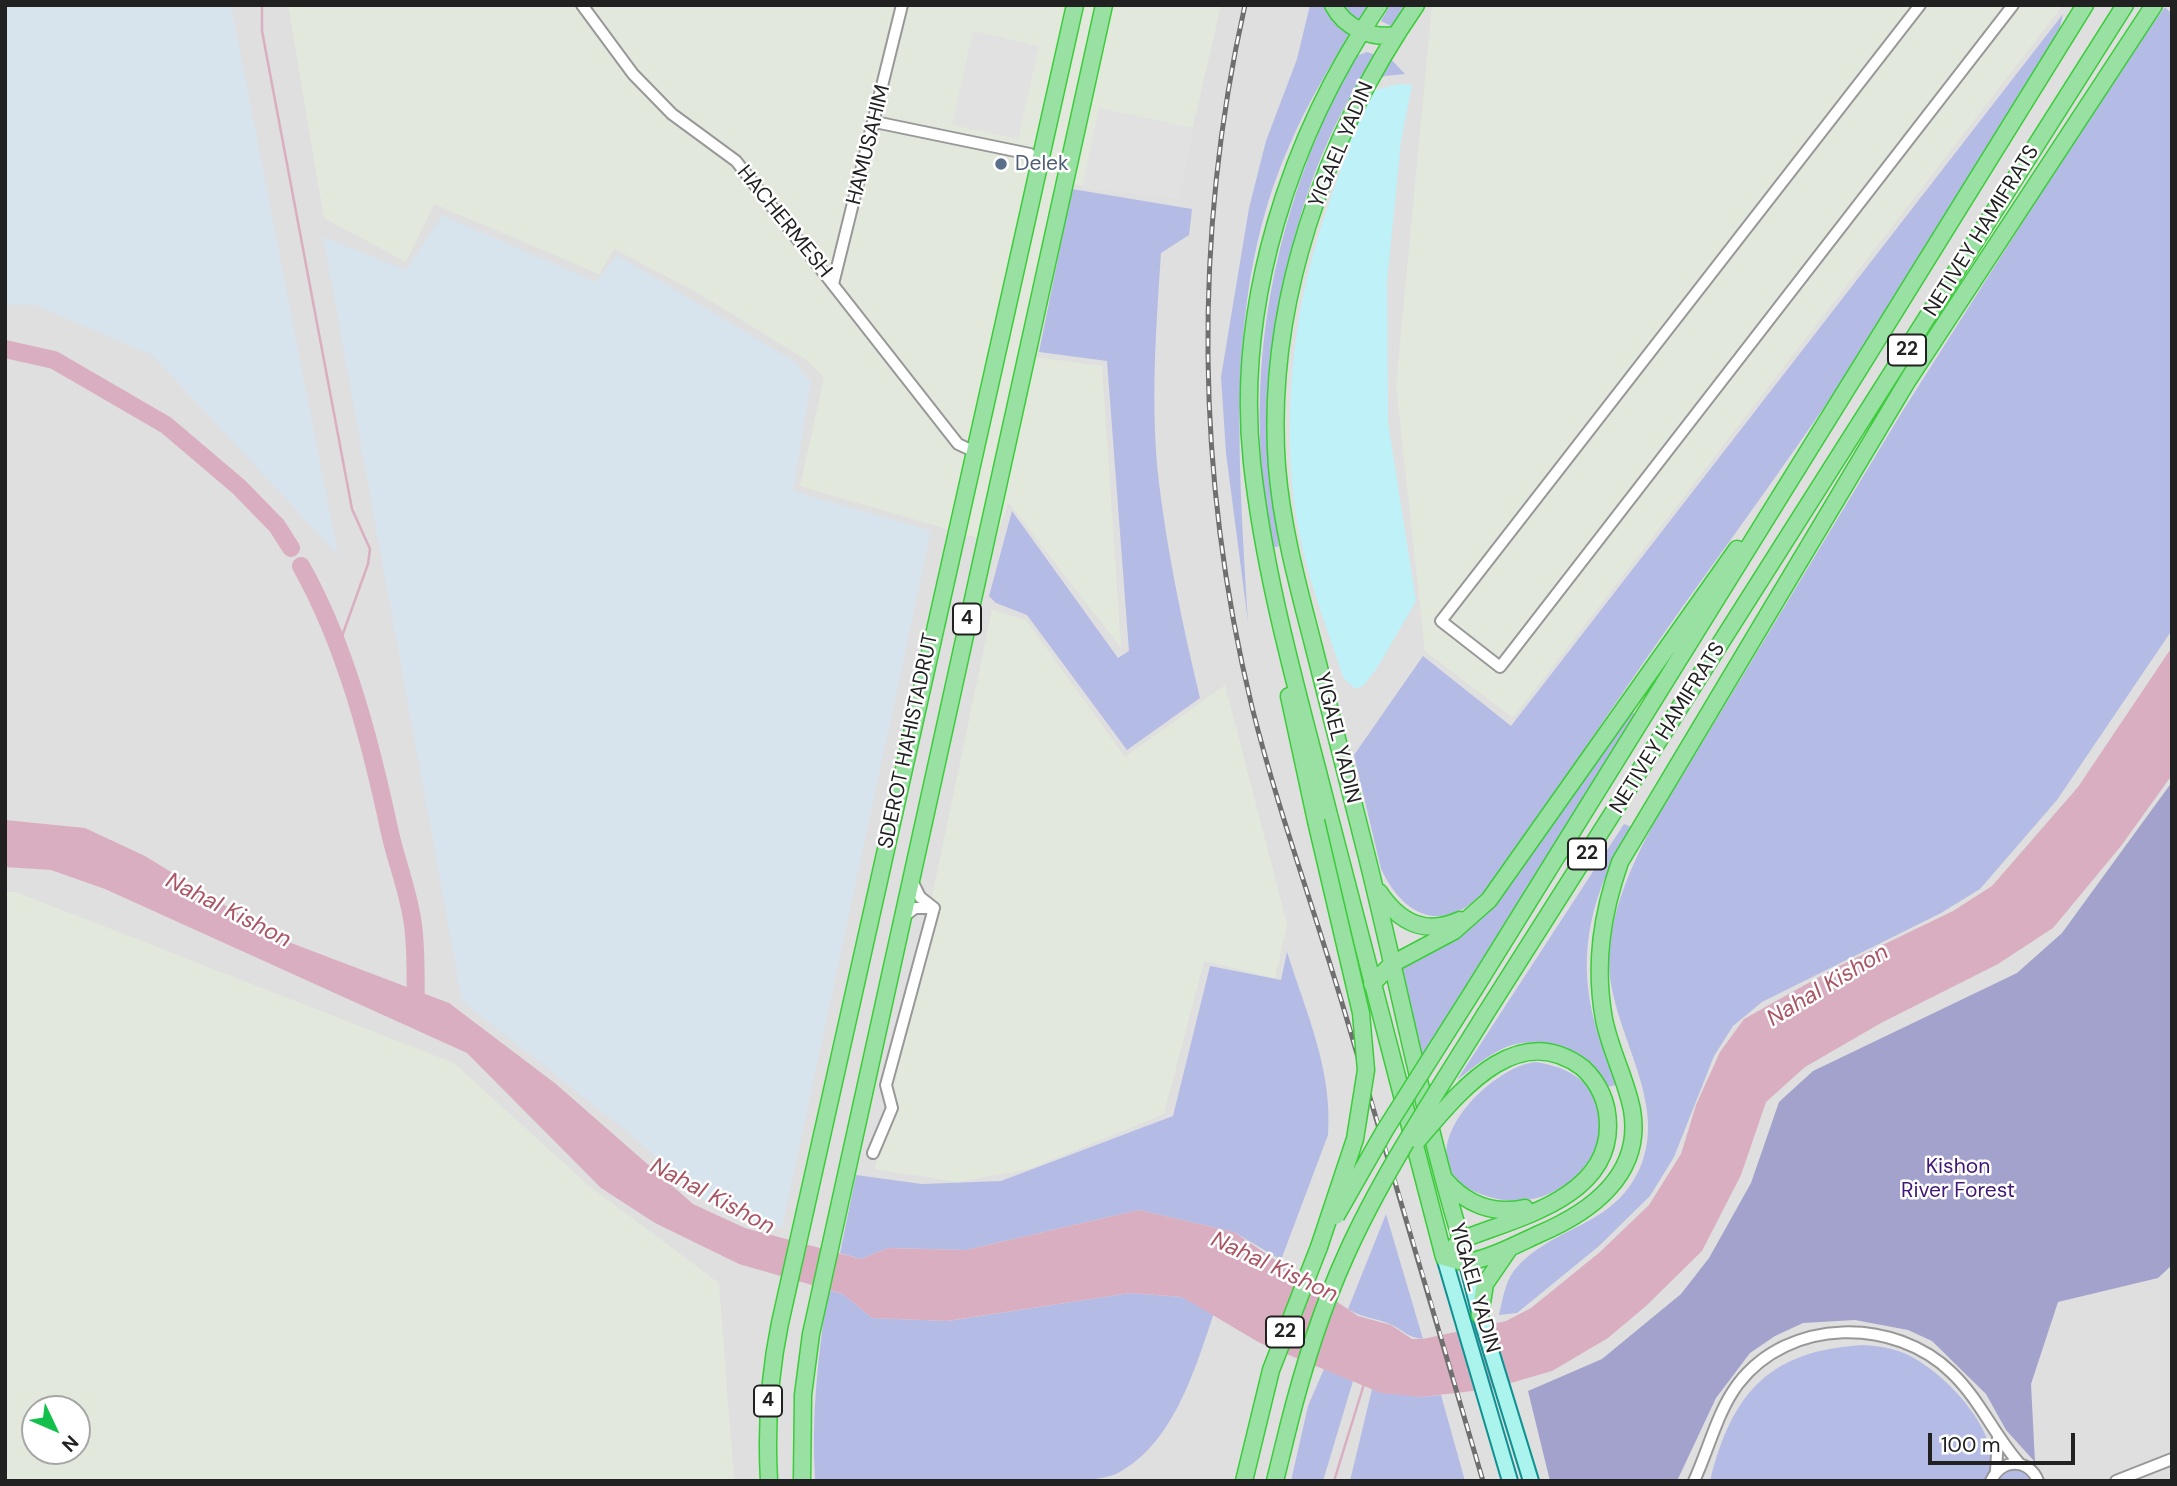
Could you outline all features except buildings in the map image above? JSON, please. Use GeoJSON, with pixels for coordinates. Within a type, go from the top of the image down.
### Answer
{"type":"FeatureCollection","features":[{"type":"Feature","properties":{"kind":"highway","name":"SDEROT HAHISTADRUT"},"geometry":{"type":"LineString","coordinates":[[769,1481],[766,1433],[769,1390],[780,1323],[973,451],[1075,5]]}},
{"type":"Feature","properties":{"kind":"highway","name":"SDEROT HAHISTADRUT"},"geometry":{"type":"LineString","coordinates":[[802,1481],[803,1395],[811,1334],[1104,5]]}},
{"type":"Feature","properties":{"kind":"highway"},"geometry":{"type":"LineString","coordinates":[[1333,5],[1346,22],[1362,31],[1375,36],[1396,35]]}},
{"type":"Feature","properties":{"kind":"highway","name":"YIGAEL YADIN"},"geometry":{"type":"LineString","coordinates":[[1379,5],[1325,96],[1300,152],[1268,257],[1254,328],[1250,365],[1252,462],[1272,594],[1444,1257]]}},
{"type":"Feature","properties":{"kind":"highway","name":"YIGAEL YADIN"},"geometry":{"type":"LineString","coordinates":[[1416,5],[1353,110],[1329,163],[1313,214],[1287,322],[1276,435],[1281,501],[1294,570],[1373,883],[1441,1174],[1461,1240]]}},
{"type":"Feature","properties":{"kind":"highway","name":"NETIVEY HAMIFRATS"},"geometry":{"type":"LineString","coordinates":[[1244,1481],[1271,1370],[1319,1247],[1385,1130],[2085,5]]}},
{"type":"Feature","properties":{"kind":"highway","name":"NETIVEY HAMIFRATS"},"geometry":{"type":"LineString","coordinates":[[1275,1481],[1302,1372],[1328,1299],[1361,1224],[1393,1168],[1486,1013],[2125,5]]}},
{"type":"Feature","properties":{"kind":"highway"},"geometry":{"type":"LineString","coordinates":[[2122,50],[2148,5]]}},
{"type":"Feature","properties":{"kind":"highway"},"geometry":{"type":"LineString","coordinates":[[1689,695],[1908,380],[2154,5]]}},
{"type":"Feature","properties":{"kind":"highway"},"geometry":{"type":"LineString","coordinates":[[1444,1257],[1467,1262],[1565,1223],[1611,1188],[1631,1153],[1634,1128],[1632,1108],[1604,1019],[1598,970],[1602,926],[1609,893],[1620,862],[1908,380]]}},
{"type":"Feature","properties":{"kind":"highway"},"geometry":{"type":"LineString","coordinates":[[1372,984],[1392,964],[1454,931],[1475,914],[1505,880],[1833,412]]}},
{"type":"Feature","properties":{"kind":"highway"},"geometry":{"type":"LineString","coordinates":[[1272,594],[1296,737],[1361,1013],[1366,1070],[1355,1139],[1319,1247]]}},
{"type":"Feature","properties":{"kind":"highway"},"geometry":{"type":"LineString","coordinates":[[1373,883],[1393,911],[1412,924],[1446,926],[1475,914]]}},
{"type":"Feature","properties":{"kind":"highway"},"geometry":{"type":"LineString","coordinates":[[1393,1168],[1468,1083],[1498,1062],[1532,1052],[1555,1055],[1583,1068],[1602,1093],[1608,1113],[1604,1150],[1595,1170],[1585,1182],[1551,1203],[1461,1240],[1444,1257]]}},
{"type":"Feature","properties":{"kind":"highway"},"geometry":{"type":"LineString","coordinates":[[1441,1174],[1456,1192],[1481,1206],[1499,1210],[1551,1203]]}},
{"type":"Feature","properties":{"kind":"highway"},"geometry":{"type":"LineString","coordinates":[[1480,1315],[1485,1284],[1511,1246]]}},
{"type":"Feature","properties":{"kind":"main road","name":"YIGAEL YADIN"},"geometry":{"type":"LineString","coordinates":[[1461,1240],[1480,1315],[1531,1481]]}},
{"type":"Feature","properties":{"kind":"main road","name":"YIGAEL YADIN"},"geometry":{"type":"LineString","coordinates":[[1444,1257],[1510,1481]]}},
{"type":"Feature","properties":{"kind":"street","name":"HACHERMESH"},"geometry":{"type":"LineString","coordinates":[[582,5],[633,74],[672,114],[736,161],[958,444],[973,451]]}},
{"type":"Feature","properties":{"kind":"street","name":"HAMUSAHIM"},"geometry":{"type":"LineString","coordinates":[[834,284],[876,122],[902,5]]}},
{"type":"Feature","properties":{"kind":"street"},"geometry":{"type":"LineString","coordinates":[[1920,5],[1441,621],[1500,667],[2013,5]]}},
{"type":"Feature","properties":{"kind":"street"},"geometry":{"type":"LineString","coordinates":[[876,122],[1030,155]]}},
{"type":"Feature","properties":{"kind":"street"},"geometry":{"type":"LineString","coordinates":[[911,876],[920,897],[934,908]]}},
{"type":"Feature","properties":{"kind":"street"},"geometry":{"type":"LineString","coordinates":[[901,919],[915,908],[934,908]]}},
{"type":"Feature","properties":{"kind":"street"},"geometry":{"type":"LineString","coordinates":[[873,1153],[892,1108],[886,1085],[934,908]]}},
{"type":"Feature","properties":{"kind":"street"},"geometry":{"type":"LineString","coordinates":[[1695,1480],[1718,1420],[1738,1384],[1767,1356],[1813,1335],[1858,1332],[1909,1343],[1951,1372],[2019,1464]]}},
{"type":"Feature","properties":{"kind":"street"},"geometry":{"type":"LineString","coordinates":[[1993,1476],[1998,1434]]}},
{"type":"Feature","properties":{"kind":"street"},"geometry":{"type":"LineString","coordinates":[[2116,1481],[2172,1459]]}},
{"type":"Feature","properties":{"kind":"street"},"geometry":{"type":"LineString","coordinates":[[1993,1476],[2009,1464],[2019,1464],[2029,1468],[2040,1480]]}},
{"type":"Feature","properties":{"kind":"shaded area"},"geometry":{"type":"Polygon","coordinates":[[[5,5],[2172,5],[2172,1481],[5,1481],[5,5]]]}},
{"type":"Feature","properties":{"kind":"shaded area"},"geometry":{"type":"Polygon","coordinates":[[[5,5],[231,5],[338,555],[152,355],[35,305],[5,305],[5,5]]]}},
{"type":"Feature","properties":{"kind":"shaded area"},"geometry":{"type":"Polygon","coordinates":[[[288,5],[1221,5],[1177,196],[1071,184],[1035,357],[1102,366],[1121,648],[1008,502],[995,543],[800,486],[824,378],[808,361],[698,293],[614,249],[599,274],[434,204],[406,262],[324,218],[288,5]]]}},
{"type":"Feature","properties":{"kind":"shaded area"},"geometry":{"type":"Polygon","coordinates":[[[1310,5],[1328,5],[1351,31],[1311,100],[1290,144],[1269,201],[1254,259],[1240,379],[1241,501],[1248,622],[1226,453],[1221,377],[1249,208],[1266,141],[1297,59],[1310,5]]]}},
{"type":"Feature","properties":{"kind":"shaded area"},"geometry":{"type":"Polygon","coordinates":[[[1339,5],[1370,5],[1359,23],[1339,5]]]}},
{"type":"Feature","properties":{"kind":"shaded area"},"geometry":{"type":"Polygon","coordinates":[[[1390,5],[1408,5],[1393,27],[1381,21],[1390,5]]]}},
{"type":"Feature","properties":{"kind":"shaded area"},"geometry":{"type":"Polygon","coordinates":[[[1432,5],[2063,5],[1513,718],[1425,651],[1396,386],[1432,5]]]}},
{"type":"Feature","properties":{"kind":"shaded area"},"geometry":{"type":"Polygon","coordinates":[[[2165,7],[2172,14],[2172,630],[2057,800],[1980,889],[1941,913],[1762,1002],[1733,1026],[1714,1056],[1674,1157],[1650,1196],[1599,1246],[1517,1313],[1499,1315],[1507,1283],[1518,1266],[1550,1241],[1602,1213],[1618,1200],[1631,1184],[1642,1163],[1648,1138],[1643,1088],[1611,986],[1609,961],[1618,906],[1646,837],[1902,412],[2126,60],[2165,7]]]}},
{"type":"Feature","properties":{"kind":"shaded area"},"geometry":{"type":"Polygon","coordinates":[[[2063,14],[2059,32],[1855,361],[1626,688],[1506,866],[1482,894],[1458,911],[1444,916],[1431,916],[1407,905],[1388,883],[1381,869],[1354,755],[1423,656],[1511,726],[2063,14]]]}},
{"type":"Feature","properties":{"kind":"shaded area"},"geometry":{"type":"Polygon","coordinates":[[[973,31],[1039,46],[1018,139],[952,125],[973,31]]]}},
{"type":"Feature","properties":{"kind":"shaded area"},"geometry":{"type":"Polygon","coordinates":[[[1367,52],[1376,55],[1343,110],[1317,168],[1297,229],[1283,291],[1274,355],[1271,419],[1279,546],[1272,548],[1263,483],[1260,420],[1262,357],[1270,296],[1302,175],[1354,57],[1367,52]]]}},
{"type":"Feature","properties":{"kind":"shaded area"},"geometry":{"type":"Polygon","coordinates":[[[1387,55],[1405,74],[1385,76],[1372,82],[1387,55]]]}},
{"type":"Feature","properties":{"kind":"shaded area"},"geometry":{"type":"Polygon","coordinates":[[[1099,108],[1194,128],[1179,199],[1082,188],[1099,108]]]}},
{"type":"Feature","properties":{"kind":"shaded area"},"geometry":{"type":"Polygon","coordinates":[[[1072,189],[1192,209],[1189,235],[1161,253],[1155,426],[1159,483],[1167,537],[1200,698],[1127,750],[1027,615],[996,603],[989,596],[1012,511],[1118,658],[1129,651],[1107,361],[1039,352],[1072,189]]]}},
{"type":"Feature","properties":{"kind":"shaded area"},"geometry":{"type":"Polygon","coordinates":[[[442,215],[596,282],[617,255],[794,361],[811,382],[793,491],[931,531],[782,1228],[743,1218],[701,1198],[634,1137],[462,1001],[323,237],[406,270],[442,215]]]}},
{"type":"Feature","properties":{"kind":"shaded area"},"geometry":{"type":"Polygon","coordinates":[[[992,610],[1026,620],[1125,757],[1225,685],[1287,924],[1275,978],[1204,961],[1164,1114],[1029,1169],[958,1182],[875,1169],[992,610]]]}},
{"type":"Feature","properties":{"kind":"shaded area"},"geometry":{"type":"Polygon","coordinates":[[[1632,712],[1638,715],[1422,1057],[1402,965],[1497,902],[1632,712]]]}},
{"type":"Feature","properties":{"kind":"shaded area"},"geometry":{"type":"Polygon","coordinates":[[[1624,824],[1631,827],[1600,891],[1593,913],[1587,958],[1593,1017],[1616,1085],[1607,1087],[1586,1063],[1559,1047],[1529,1042],[1498,1051],[1457,1080],[1624,824]]]}},
{"type":"Feature","properties":{"kind":"shaded area"},"geometry":{"type":"Polygon","coordinates":[[[5,892],[16,892],[454,1063],[589,1186],[719,1283],[734,1481],[5,1481],[5,892]]]}},
{"type":"Feature","properties":{"kind":"shaded area"},"geometry":{"type":"Polygon","coordinates":[[[1287,952],[1310,1019],[1322,1065],[1328,1135],[1281,1260],[1234,1232],[1139,1210],[966,1250],[888,1248],[861,1259],[840,1253],[856,1175],[922,1184],[1001,1181],[1173,1116],[1210,966],[1281,980],[1287,952]]]}},
{"type":"Feature","properties":{"kind":"shaded area"},"geometry":{"type":"Polygon","coordinates":[[[1535,1062],[1573,1075],[1595,1096],[1601,1123],[1594,1151],[1577,1176],[1550,1194],[1516,1201],[1478,1193],[1456,1179],[1447,1160],[1448,1140],[1458,1119],[1474,1098],[1515,1068],[1535,1062]]]}},
{"type":"Feature","properties":{"kind":"shaded area"},"geometry":{"type":"Polygon","coordinates":[[[1386,1214],[1423,1339],[1348,1309],[1386,1214]]]}},
{"type":"Feature","properties":{"kind":"shaded area"},"geometry":{"type":"Polygon","coordinates":[[[828,1290],[843,1294],[872,1318],[948,1321],[1130,1293],[1182,1297],[1214,1313],[1190,1380],[1168,1424],[1137,1460],[1114,1475],[1081,1481],[815,1481],[816,1385],[828,1290]]]}},
{"type":"Feature","properties":{"kind":"shaded area"},"geometry":{"type":"Polygon","coordinates":[[[1864,1345],[1906,1354],[1934,1372],[1962,1398],[1983,1430],[1989,1446],[1992,1464],[1984,1481],[1710,1481],[1730,1423],[1743,1401],[1760,1382],[1779,1367],[1803,1356],[1864,1345]]]}},
{"type":"Feature","properties":{"kind":"shaded area"},"geometry":{"type":"Polygon","coordinates":[[[1324,1369],[1353,1381],[1323,1481],[1291,1481],[1308,1406],[1324,1369]]]}},
{"type":"Feature","properties":{"kind":"shaded area"},"geometry":{"type":"Polygon","coordinates":[[[1372,1389],[1421,1397],[1441,1395],[1465,1481],[1350,1481],[1372,1389]]]}},
{"type":"Feature","properties":{"kind":"shaded area"},"geometry":{"type":"Polygon","coordinates":[[[2021,1468],[2035,1481],[1995,1481],[2007,1469],[2021,1468]]]}},
{"type":"Feature","properties":{"kind":"green space","name":"Kishon River Forest"},"geometry":{"type":"Polygon","coordinates":[[[2172,782],[2172,1265],[2158,1278],[2058,1302],[2031,1384],[2035,1462],[2006,1430],[1986,1394],[1932,1341],[1908,1330],[1855,1320],[1803,1323],[1775,1336],[1750,1353],[1716,1398],[1677,1481],[1550,1481],[1528,1391],[1602,1359],[1681,1294],[1709,1258],[1751,1183],[1779,1102],[1813,1071],[2017,973],[2062,933],[2172,782]]]}},
{"type":"Feature","properties":{"kind":"sand"},"geometry":{"type":"Polygon","coordinates":[[[1399,84],[1412,85],[1401,141],[1387,282],[1388,423],[1416,601],[1377,668],[1364,685],[1356,689],[1344,679],[1317,599],[1300,537],[1290,452],[1291,387],[1299,321],[1312,258],[1366,98],[1376,90],[1399,84]]]}},
{"type":"Feature","properties":{"kind":"water","name":"Nahal Kishon"},"geometry":{"type":"Polygon","coordinates":[[[2172,647],[2172,775],[2121,846],[2053,928],[1998,964],[1881,1023],[1805,1067],[1766,1102],[1741,1175],[1702,1251],[1646,1306],[1608,1338],[1552,1371],[1490,1389],[1421,1397],[1381,1393],[1260,1343],[1182,1297],[1130,1293],[947,1321],[872,1318],[843,1294],[739,1264],[655,1223],[601,1188],[467,1053],[105,889],[51,870],[5,867],[5,820],[85,828],[145,856],[278,938],[449,1003],[556,1084],[693,1204],[745,1228],[861,1259],[888,1248],[966,1250],[1139,1210],[1234,1232],[1358,1316],[1391,1325],[1412,1339],[1423,1339],[1506,1321],[1531,1308],[1600,1252],[1649,1205],[1681,1154],[1696,1105],[1720,1052],[1744,1019],[1835,968],[1953,911],[1992,886],[2078,787],[2172,647]]]}},
{"type":"Feature","properties":{"kind":"waterway"},"geometry":{"type":"LineString","coordinates":[[262,5],[262,31],[352,509],[370,549],[368,564],[337,650]]}},
{"type":"Feature","properties":{"kind":"waterway"},"geometry":{"type":"LineString","coordinates":[[5,349],[54,360],[166,425],[239,487],[277,526],[291,548]]}},
{"type":"Feature","properties":{"kind":"waterway"},"geometry":{"type":"LineString","coordinates":[[301,566],[344,662],[406,890],[415,948],[416,1016]]}},
{"type":"Feature","properties":{"kind":"waterway"},"geometry":{"type":"LineString","coordinates":[[1334,1481],[1364,1384]]}},
{"type":"Feature","properties":{"kind":"railway"},"geometry":{"type":"LineString","coordinates":[[1245,5],[1228,92],[1216,180],[1208,356],[1211,445],[1233,620],[1252,707],[1273,784],[1345,1013],[1483,1481]]}},
{"type":"Feature","properties":{"kind":"place","name":"Delek"},"geometry":{"type":"Point","coordinates":[1001,164]}}]}
